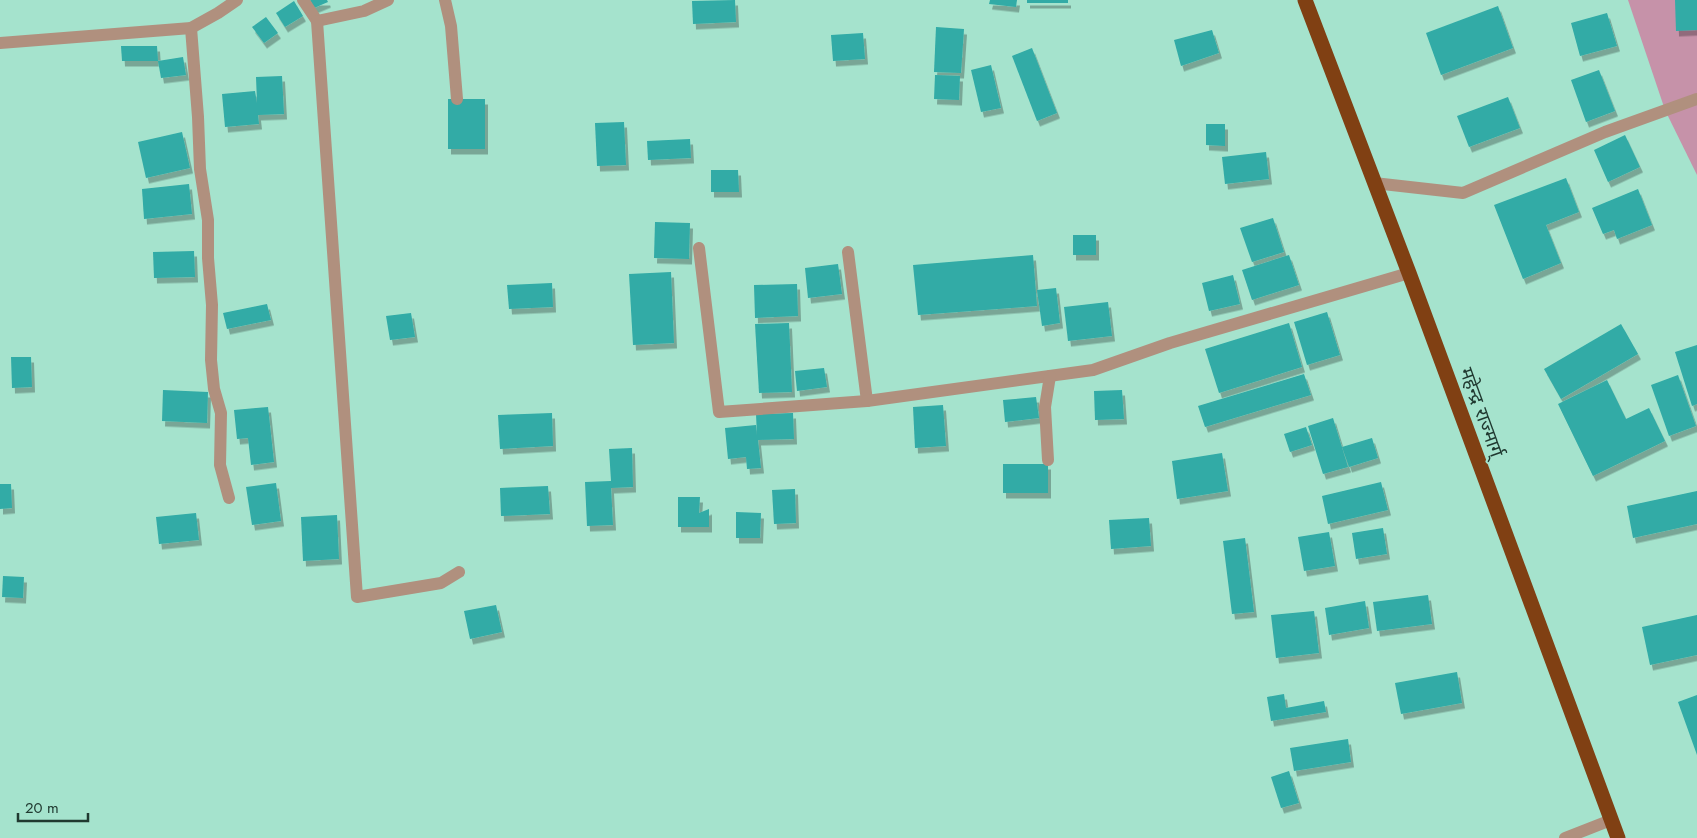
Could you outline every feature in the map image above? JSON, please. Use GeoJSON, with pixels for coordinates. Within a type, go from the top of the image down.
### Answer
{"type":"FeatureCollection","features":[{"type":"Feature","properties":{"kind":"highway","name":"महेन्द्र राज्मार्ग्"},"geometry":{"type":"LineString","coordinates":[[1305,0],[1409,273],[1618,838]]}},
{"type":"Feature","properties":{"kind":"street"},"geometry":{"type":"LineString","coordinates":[[0,43],[191,28],[237,0]]}},
{"type":"Feature","properties":{"kind":"street"},"geometry":{"type":"LineString","coordinates":[[303,0],[317,21],[356,597],[441,583],[459,572]]}},
{"type":"Feature","properties":{"kind":"street"},"geometry":{"type":"LineString","coordinates":[[317,21],[364,11],[388,0]]}},
{"type":"Feature","properties":{"kind":"street"},"geometry":{"type":"LineString","coordinates":[[445,0],[451,26],[457,99]]}},
{"type":"Feature","properties":{"kind":"street"},"geometry":{"type":"LineString","coordinates":[[191,28],[200,169],[208,220],[208,258],[212,304],[211,360],[214,389],[222,413],[220,465],[229,498]]}},
{"type":"Feature","properties":{"kind":"street"},"geometry":{"type":"LineString","coordinates":[[1374,183],[1462,193],[1605,132],[1697,99]]}},
{"type":"Feature","properties":{"kind":"street"},"geometry":{"type":"LineString","coordinates":[[700,248],[719,412],[866,401],[1093,370],[1170,343],[1409,273]]}},
{"type":"Feature","properties":{"kind":"street"},"geometry":{"type":"LineString","coordinates":[[848,252],[866,401]]}},
{"type":"Feature","properties":{"kind":"street"},"geometry":{"type":"LineString","coordinates":[[1048,460],[1045,407],[1050,376]]}},
{"type":"Feature","properties":{"kind":"street"},"geometry":{"type":"LineString","coordinates":[[1565,838],[1611,820]]}},
{"type":"Feature","properties":{"kind":"shaded area"},"geometry":{"type":"Polygon","coordinates":[[[1628,0],[1697,0],[1697,175],[1665,110],[1628,0]]]}},
{"type":"Feature","properties":{"kind":"building"},"geometry":{"type":"Polygon","coordinates":[[[310,0],[327,0],[328,2],[314,8],[310,0]]]}},
{"type":"Feature","properties":{"kind":"building"},"geometry":{"type":"Polygon","coordinates":[[[735,0],[736,22],[693,24],[692,1],[735,0]]]}},
{"type":"Feature","properties":{"kind":"building"},"geometry":{"type":"Polygon","coordinates":[[[990,0],[1017,0],[1016,7],[989,4],[990,0]]]}},
{"type":"Feature","properties":{"kind":"building"},"geometry":{"type":"Polygon","coordinates":[[[1027,0],[1068,0],[1068,3],[1027,3],[1027,0]]]}},
{"type":"Feature","properties":{"kind":"building"},"geometry":{"type":"Polygon","coordinates":[[[1675,0],[1697,0],[1697,30],[1676,31],[1675,0]]]}},
{"type":"Feature","properties":{"kind":"building"},"geometry":{"type":"Polygon","coordinates":[[[294,1],[303,16],[285,27],[276,13],[294,1]]]}},
{"type":"Feature","properties":{"kind":"building"},"geometry":{"type":"Polygon","coordinates":[[[1498,6],[1513,48],[1441,75],[1426,33],[1498,6]]]}},
{"type":"Feature","properties":{"kind":"building"},"geometry":{"type":"Polygon","coordinates":[[[1607,13],[1617,46],[1580,56],[1571,23],[1607,13]]]}},
{"type":"Feature","properties":{"kind":"building"},"geometry":{"type":"Polygon","coordinates":[[[266,17],[278,33],[264,43],[252,27],[266,17]]]}},
{"type":"Feature","properties":{"kind":"building"},"geometry":{"type":"Polygon","coordinates":[[[936,27],[964,29],[961,73],[934,72],[936,27]]]}},
{"type":"Feature","properties":{"kind":"building"},"geometry":{"type":"Polygon","coordinates":[[[1212,30],[1219,53],[1181,66],[1174,40],[1212,30]]]}},
{"type":"Feature","properties":{"kind":"building"},"geometry":{"type":"Polygon","coordinates":[[[863,33],[865,59],[833,61],[831,35],[863,33]]]}},
{"type":"Feature","properties":{"kind":"building"},"geometry":{"type":"Polygon","coordinates":[[[121,46],[157,46],[158,61],[122,61],[121,46]]]}},
{"type":"Feature","properties":{"kind":"building"},"geometry":{"type":"Polygon","coordinates":[[[1032,48],[1057,113],[1037,121],[1012,56],[1032,48]]]}},
{"type":"Feature","properties":{"kind":"building"},"geometry":{"type":"Polygon","coordinates":[[[183,57],[186,75],[161,78],[158,61],[183,57]]]}},
{"type":"Feature","properties":{"kind":"building"},"geometry":{"type":"Polygon","coordinates":[[[991,65],[1001,108],[981,112],[971,70],[991,65]]]}},
{"type":"Feature","properties":{"kind":"building"},"geometry":{"type":"Polygon","coordinates":[[[1599,70],[1615,111],[1586,122],[1571,80],[1599,70]]]}},
{"type":"Feature","properties":{"kind":"building"},"geometry":{"type":"Polygon","coordinates":[[[935,75],[960,76],[959,100],[934,99],[935,75]]]}},
{"type":"Feature","properties":{"kind":"building"},"geometry":{"type":"Polygon","coordinates":[[[282,76],[284,114],[258,115],[259,124],[225,127],[222,94],[255,91],[257,103],[256,77],[282,76]]]}},
{"type":"Feature","properties":{"kind":"building"},"geometry":{"type":"Polygon","coordinates":[[[1508,97],[1520,128],[1469,147],[1457,116],[1508,97]]]}},
{"type":"Feature","properties":{"kind":"building"},"geometry":{"type":"Polygon","coordinates":[[[448,99],[485,99],[485,149],[448,149],[448,99]]]}},
{"type":"Feature","properties":{"kind":"building"},"geometry":{"type":"Polygon","coordinates":[[[624,122],[626,165],[597,166],[595,123],[624,122]]]}},
{"type":"Feature","properties":{"kind":"building"},"geometry":{"type":"Polygon","coordinates":[[[1206,124],[1225,124],[1225,146],[1206,145],[1206,124]]]}},
{"type":"Feature","properties":{"kind":"building"},"geometry":{"type":"Polygon","coordinates":[[[182,132],[190,168],[146,178],[138,142],[182,132]]]}},
{"type":"Feature","properties":{"kind":"building"},"geometry":{"type":"Polygon","coordinates":[[[1625,135],[1640,167],[1608,182],[1594,150],[1625,135]]]}},
{"type":"Feature","properties":{"kind":"building"},"geometry":{"type":"Polygon","coordinates":[[[690,139],[691,158],[648,160],[647,141],[690,139]]]}},
{"type":"Feature","properties":{"kind":"building"},"geometry":{"type":"Polygon","coordinates":[[[1266,152],[1269,179],[1225,184],[1222,157],[1266,152]]]}},
{"type":"Feature","properties":{"kind":"building"},"geometry":{"type":"Polygon","coordinates":[[[711,170],[738,170],[739,192],[711,192],[711,170]]]}},
{"type":"Feature","properties":{"kind":"building"},"geometry":{"type":"Polygon","coordinates":[[[1566,178],[1579,212],[1546,225],[1561,263],[1523,279],[1494,205],[1566,178]]]}},
{"type":"Feature","properties":{"kind":"building"},"geometry":{"type":"Polygon","coordinates":[[[189,184],[192,214],[144,219],[142,189],[189,184]]]}},
{"type":"Feature","properties":{"kind":"building"},"geometry":{"type":"Polygon","coordinates":[[[1638,189],[1652,225],[1617,239],[1614,230],[1603,234],[1592,208],[1638,189]]]}},
{"type":"Feature","properties":{"kind":"building"},"geometry":{"type":"Polygon","coordinates":[[[1273,218],[1284,252],[1252,262],[1240,228],[1273,218]]]}},
{"type":"Feature","properties":{"kind":"building"},"geometry":{"type":"Polygon","coordinates":[[[655,222],[690,223],[689,259],[654,258],[655,222]]]}},
{"type":"Feature","properties":{"kind":"building"},"geometry":{"type":"Polygon","coordinates":[[[1073,235],[1096,235],[1096,255],[1073,255],[1073,235]]]}},
{"type":"Feature","properties":{"kind":"building"},"geometry":{"type":"Polygon","coordinates":[[[194,251],[195,277],[154,278],[153,252],[194,251]]]}},
{"type":"Feature","properties":{"kind":"building"},"geometry":{"type":"Polygon","coordinates":[[[1033,255],[1037,306],[918,315],[913,265],[1033,255]]]}},
{"type":"Feature","properties":{"kind":"building"},"geometry":{"type":"Polygon","coordinates":[[[1289,255],[1299,285],[1252,300],[1242,270],[1289,255]]]}},
{"type":"Feature","properties":{"kind":"building"},"geometry":{"type":"Polygon","coordinates":[[[838,264],[842,294],[808,298],[805,268],[838,264]]]}},
{"type":"Feature","properties":{"kind":"building"},"geometry":{"type":"Polygon","coordinates":[[[671,272],[674,343],[633,345],[629,274],[671,272]]]}},
{"type":"Feature","properties":{"kind":"building"},"geometry":{"type":"Polygon","coordinates":[[[1233,275],[1240,304],[1209,311],[1202,283],[1233,275]]]}},
{"type":"Feature","properties":{"kind":"building"},"geometry":{"type":"Polygon","coordinates":[[[552,283],[553,307],[509,309],[507,285],[552,283]]]}},
{"type":"Feature","properties":{"kind":"building"},"geometry":{"type":"Polygon","coordinates":[[[797,284],[798,316],[755,318],[754,285],[797,284]]]}},
{"type":"Feature","properties":{"kind":"building"},"geometry":{"type":"Polygon","coordinates":[[[1056,288],[1060,323],[1042,326],[1037,290],[1056,288]]]}},
{"type":"Feature","properties":{"kind":"building"},"geometry":{"type":"Polygon","coordinates":[[[1108,302],[1112,336],[1068,341],[1064,307],[1108,302]]]}},
{"type":"Feature","properties":{"kind":"building"},"geometry":{"type":"Polygon","coordinates":[[[267,304],[271,320],[227,329],[223,313],[267,304]]]}},
{"type":"Feature","properties":{"kind":"building"},"geometry":{"type":"Polygon","coordinates":[[[1327,312],[1340,355],[1307,365],[1294,322],[1327,312]]]}},
{"type":"Feature","properties":{"kind":"building"},"geometry":{"type":"Polygon","coordinates":[[[411,313],[415,337],[390,340],[386,316],[411,313]]]}},
{"type":"Feature","properties":{"kind":"building"},"geometry":{"type":"Polygon","coordinates":[[[789,323],[792,392],[759,393],[755,324],[789,323]]]}},
{"type":"Feature","properties":{"kind":"building"},"geometry":{"type":"Polygon","coordinates":[[[1289,323],[1302,367],[1219,393],[1205,349],[1289,323]]]}},
{"type":"Feature","properties":{"kind":"building"},"geometry":{"type":"Polygon","coordinates":[[[1621,324],[1638,354],[1561,399],[1544,369],[1621,324]]]}},
{"type":"Feature","properties":{"kind":"building"},"geometry":{"type":"Polygon","coordinates":[[[1697,345],[1697,404],[1692,406],[1675,352],[1697,345]]]}},
{"type":"Feature","properties":{"kind":"building"},"geometry":{"type":"Polygon","coordinates":[[[11,357],[31,357],[32,387],[12,388],[11,357]]]}},
{"type":"Feature","properties":{"kind":"building"},"geometry":{"type":"Polygon","coordinates":[[[824,368],[827,387],[797,391],[795,371],[824,368]]]}},
{"type":"Feature","properties":{"kind":"building"},"geometry":{"type":"Polygon","coordinates":[[[1304,374],[1311,395],[1205,427],[1198,406],[1304,374]]]}},
{"type":"Feature","properties":{"kind":"building"},"geometry":{"type":"Polygon","coordinates":[[[1678,375],[1696,426],[1669,436],[1651,385],[1678,375]]]}},
{"type":"Feature","properties":{"kind":"building"},"geometry":{"type":"Polygon","coordinates":[[[1607,380],[1626,419],[1649,408],[1665,441],[1593,476],[1558,404],[1607,380]]]}},
{"type":"Feature","properties":{"kind":"building"},"geometry":{"type":"Polygon","coordinates":[[[163,390],[208,392],[207,423],[162,421],[163,390]]]}},
{"type":"Feature","properties":{"kind":"building"},"geometry":{"type":"Polygon","coordinates":[[[1122,390],[1124,419],[1095,420],[1094,391],[1122,390]]]}},
{"type":"Feature","properties":{"kind":"building"},"geometry":{"type":"Polygon","coordinates":[[[1036,397],[1039,418],[1005,422],[1003,400],[1036,397]]]}},
{"type":"Feature","properties":{"kind":"building"},"geometry":{"type":"Polygon","coordinates":[[[943,405],[946,446],[915,448],[913,407],[943,405]]]}},
{"type":"Feature","properties":{"kind":"building"},"geometry":{"type":"Polygon","coordinates":[[[268,407],[274,462],[251,465],[248,438],[237,439],[234,410],[268,407]]]}},
{"type":"Feature","properties":{"kind":"building"},"geometry":{"type":"Polygon","coordinates":[[[552,413],[553,446],[500,449],[498,415],[552,413]]]}},
{"type":"Feature","properties":{"kind":"building"},"geometry":{"type":"Polygon","coordinates":[[[793,413],[794,439],[758,440],[761,468],[747,469],[746,457],[728,459],[725,428],[756,425],[757,436],[756,414],[793,413]]]}},
{"type":"Feature","properties":{"kind":"building"},"geometry":{"type":"Polygon","coordinates":[[[1333,418],[1348,467],[1323,474],[1308,426],[1333,418]]]}},
{"type":"Feature","properties":{"kind":"building"},"geometry":{"type":"Polygon","coordinates":[[[1306,427],[1312,445],[1290,452],[1284,434],[1306,427]]]}},
{"type":"Feature","properties":{"kind":"building"},"geometry":{"type":"Polygon","coordinates":[[[1372,438],[1378,458],[1349,467],[1342,447],[1372,438]]]}},
{"type":"Feature","properties":{"kind":"building"},"geometry":{"type":"Polygon","coordinates":[[[632,448],[633,487],[611,488],[613,525],[587,526],[585,482],[611,481],[609,449],[632,448]]]}},
{"type":"Feature","properties":{"kind":"building"},"geometry":{"type":"Polygon","coordinates":[[[1222,453],[1228,491],[1177,499],[1172,461],[1222,453]]]}},
{"type":"Feature","properties":{"kind":"building"},"geometry":{"type":"Polygon","coordinates":[[[1003,464],[1048,464],[1048,493],[1003,493],[1003,464]]]}},
{"type":"Feature","properties":{"kind":"building"},"geometry":{"type":"Polygon","coordinates":[[[1381,482],[1388,510],[1328,524],[1322,496],[1381,482]]]}},
{"type":"Feature","properties":{"kind":"building"},"geometry":{"type":"Polygon","coordinates":[[[276,483],[281,521],[252,525],[246,487],[276,483]]]}},
{"type":"Feature","properties":{"kind":"building"},"geometry":{"type":"Polygon","coordinates":[[[0,484],[11,484],[12,508],[0,509],[0,484]]]}},
{"type":"Feature","properties":{"kind":"building"},"geometry":{"type":"Polygon","coordinates":[[[548,486],[550,514],[501,516],[500,488],[548,486]]]}},
{"type":"Feature","properties":{"kind":"building"},"geometry":{"type":"Polygon","coordinates":[[[795,489],[796,523],[774,524],[772,490],[795,489]]]}},
{"type":"Feature","properties":{"kind":"building"},"geometry":{"type":"Polygon","coordinates":[[[1697,491],[1697,524],[1633,538],[1627,506],[1697,491]]]}},
{"type":"Feature","properties":{"kind":"building"},"geometry":{"type":"Polygon","coordinates":[[[678,497],[700,497],[699,513],[709,509],[709,527],[678,527],[678,497]]]}},
{"type":"Feature","properties":{"kind":"building"},"geometry":{"type":"Polygon","coordinates":[[[736,512],[761,513],[760,538],[736,538],[736,512]]]}},
{"type":"Feature","properties":{"kind":"building"},"geometry":{"type":"Polygon","coordinates":[[[196,513],[199,540],[159,544],[156,517],[196,513]]]}},
{"type":"Feature","properties":{"kind":"building"},"geometry":{"type":"Polygon","coordinates":[[[337,515],[339,559],[303,561],[301,517],[337,515]]]}},
{"type":"Feature","properties":{"kind":"building"},"geometry":{"type":"Polygon","coordinates":[[[1149,518],[1151,546],[1111,549],[1109,520],[1149,518]]]}},
{"type":"Feature","properties":{"kind":"building"},"geometry":{"type":"Polygon","coordinates":[[[1383,528],[1387,554],[1356,559],[1352,533],[1383,528]]]}},
{"type":"Feature","properties":{"kind":"building"},"geometry":{"type":"Polygon","coordinates":[[[1329,532],[1335,566],[1304,571],[1298,537],[1329,532]]]}},
{"type":"Feature","properties":{"kind":"building"},"geometry":{"type":"Polygon","coordinates":[[[1245,538],[1254,612],[1232,614],[1223,541],[1245,538]]]}},
{"type":"Feature","properties":{"kind":"building"},"geometry":{"type":"Polygon","coordinates":[[[3,576],[24,577],[23,598],[2,597],[3,576]]]}},
{"type":"Feature","properties":{"kind":"building"},"geometry":{"type":"Polygon","coordinates":[[[1428,595],[1432,624],[1377,631],[1373,602],[1428,595]]]}},
{"type":"Feature","properties":{"kind":"building"},"geometry":{"type":"Polygon","coordinates":[[[1365,601],[1369,628],[1329,635],[1325,608],[1365,601]]]}},
{"type":"Feature","properties":{"kind":"building"},"geometry":{"type":"Polygon","coordinates":[[[496,605],[502,632],[470,639],[464,611],[496,605]]]}},
{"type":"Feature","properties":{"kind":"building"},"geometry":{"type":"Polygon","coordinates":[[[1314,611],[1319,653],[1276,658],[1271,615],[1314,611]]]}},
{"type":"Feature","properties":{"kind":"building"},"geometry":{"type":"Polygon","coordinates":[[[1697,615],[1697,655],[1650,665],[1642,627],[1697,615]]]}},
{"type":"Feature","properties":{"kind":"building"},"geometry":{"type":"Polygon","coordinates":[[[1457,672],[1462,703],[1401,714],[1395,683],[1457,672]]]}},
{"type":"Feature","properties":{"kind":"building"},"geometry":{"type":"Polygon","coordinates":[[[1284,694],[1286,708],[1324,701],[1326,712],[1271,721],[1267,697],[1284,694]]]}},
{"type":"Feature","properties":{"kind":"building"},"geometry":{"type":"Polygon","coordinates":[[[1697,695],[1697,755],[1678,702],[1697,695]]]}},
{"type":"Feature","properties":{"kind":"building"},"geometry":{"type":"Polygon","coordinates":[[[1348,739],[1351,762],[1294,771],[1290,748],[1348,739]]]}},
{"type":"Feature","properties":{"kind":"building"},"geometry":{"type":"Polygon","coordinates":[[[1289,771],[1299,803],[1281,808],[1271,777],[1289,771]]]}}]}
